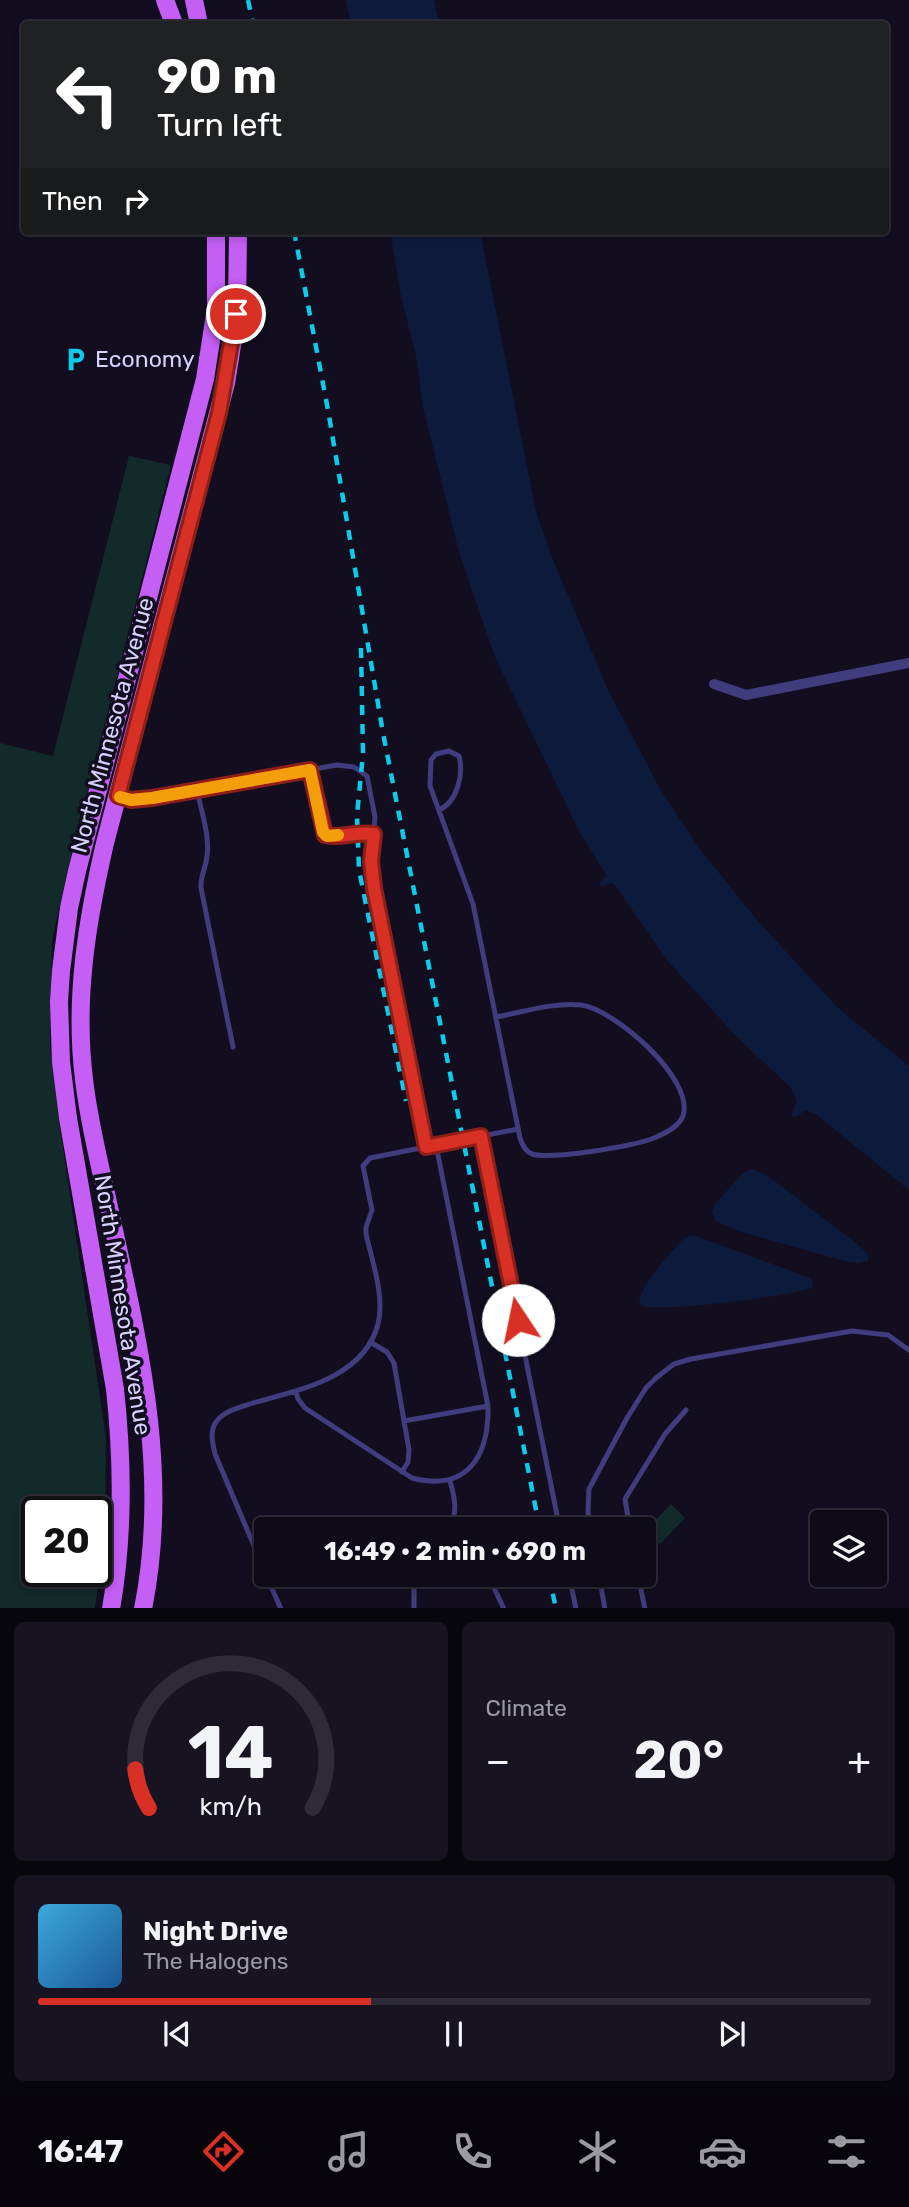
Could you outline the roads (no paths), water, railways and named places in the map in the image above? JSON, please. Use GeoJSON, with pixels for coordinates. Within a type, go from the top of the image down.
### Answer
{"type":"FeatureCollection","features":[{"type":"Feature","properties":{"kind":"main road"},"geometry":{"type":"LineString","coordinates":[[164,0],[174,21]]}},
{"type":"Feature","properties":{"kind":"main road"},"geometry":{"type":"LineString","coordinates":[[172,0],[176,21]]}},
{"type":"Feature","properties":{"kind":"main road"},"geometry":{"type":"LineString","coordinates":[[194,0],[198,21]]}},
{"type":"Feature","properties":{"kind":"main road","name":"North Minnesota Avenue"},"geometry":{"type":"LineString","coordinates":[[111,1608],[121,1536],[119,1427],[115,1389],[64,1087],[59,1034],[61,971],[77,871],[205,379],[216,308],[216,235]]}},
{"type":"Feature","properties":{"kind":"main road","name":"North Minnesota Avenue"},"geometry":{"type":"LineString","coordinates":[[143,1608],[152,1522],[153,1479],[149,1411],[135,1324],[84,1080],[81,985],[89,918],[118,796],[226,383],[236,314],[238,235]]}},
{"type":"Feature","properties":{"kind":"street"},"geometry":{"type":"LineString","coordinates":[[714,684],[746,695],[909,663]]}},
{"type":"Feature","properties":{"kind":"lane"},"geometry":{"type":"LineString","coordinates":[[439,810],[453,800],[460,775],[459,756],[449,751],[436,754],[429,768],[430,786],[473,904],[518,1129],[525,1150],[547,1157],[642,1141],[654,1138],[677,1124],[682,1116],[682,1093],[667,1068],[610,1016],[595,1008],[565,1005],[496,1017]]}},
{"type":"Feature","properties":{"kind":"lane"},"geometry":{"type":"LineString","coordinates":[[118,796],[138,800],[346,765],[367,776],[375,817],[371,861],[373,881],[426,1147]]}},
{"type":"Feature","properties":{"kind":"lane"},"geometry":{"type":"LineString","coordinates":[[310,770],[325,835],[331,837],[357,832],[374,834]]}},
{"type":"Feature","properties":{"kind":"lane"},"geometry":{"type":"LineString","coordinates":[[197,790],[208,856],[201,888],[233,1047]]}},
{"type":"Feature","properties":{"kind":"lane"},"geometry":{"type":"LineString","coordinates":[[254,1547],[222,1474],[214,1447],[213,1430],[216,1422],[232,1411],[323,1381],[345,1369],[359,1359],[370,1342],[378,1324],[379,1310],[377,1285],[366,1234],[372,1210],[363,1166],[370,1158],[518,1129]]}},
{"type":"Feature","properties":{"kind":"lane"},"geometry":{"type":"LineString","coordinates":[[481,1136],[557,1517]]}},
{"type":"Feature","properties":{"kind":"lane"},"geometry":{"type":"LineString","coordinates":[[296,1391],[305,1408],[412,1478],[431,1483],[450,1481],[464,1475],[477,1460],[485,1443],[488,1406],[436,1145]]}},
{"type":"Feature","properties":{"kind":"lane"},"geometry":{"type":"LineString","coordinates":[[589,1517],[588,1500],[594,1477],[646,1388],[674,1364],[852,1331],[888,1335],[909,1350]]}},
{"type":"Feature","properties":{"kind":"lane"},"geometry":{"type":"LineString","coordinates":[[370,1342],[387,1352],[394,1363],[410,1456],[402,1472]]}},
{"type":"Feature","properties":{"kind":"lane"},"geometry":{"type":"LineString","coordinates":[[404,1421],[488,1406]]}},
{"type":"Feature","properties":{"kind":"lane"},"geometry":{"type":"LineString","coordinates":[[628,1517],[625,1499],[665,1434],[686,1409]]}},
{"type":"Feature","properties":{"kind":"lane"},"geometry":{"type":"LineString","coordinates":[[450,1481],[456,1505],[454,1517]]}},
{"type":"Feature","properties":{"kind":"lane"},"geometry":{"type":"LineString","coordinates":[[272,1587],[281,1608]]}},
{"type":"Feature","properties":{"kind":"lane"},"geometry":{"type":"LineString","coordinates":[[414,1587],[414,1608]]}},
{"type":"Feature","properties":{"kind":"lane"},"geometry":{"type":"LineString","coordinates":[[494,1587],[504,1608]]}},
{"type":"Feature","properties":{"kind":"lane"},"geometry":{"type":"LineString","coordinates":[[572,1587],[576,1608]]}},
{"type":"Feature","properties":{"kind":"lane"},"geometry":{"type":"LineString","coordinates":[[601,1587],[605,1608]]}},
{"type":"Feature","properties":{"kind":"lane"},"geometry":{"type":"LineString","coordinates":[[641,1587],[645,1608]]}},
{"type":"Feature","properties":{"kind":"water"},"geometry":{"type":"Polygon","coordinates":[[[346,0],[434,0],[438,21],[350,21],[346,0]]]}},
{"type":"Feature","properties":{"kind":"water"},"geometry":{"type":"Polygon","coordinates":[[[391,235],[481,235],[536,512],[553,560],[608,690],[660,789],[699,848],[757,920],[838,1008],[909,1066],[909,1190],[817,1115],[806,1110],[795,1117],[791,1115],[797,1101],[791,1088],[735,1035],[667,960],[614,884],[601,887],[599,883],[607,876],[579,831],[495,657],[459,552],[423,407],[416,356],[401,296],[391,235]]]}},
{"type":"Feature","properties":{"kind":"water"},"geometry":{"type":"Polygon","coordinates":[[[753,1169],[768,1176],[855,1242],[868,1254],[868,1261],[844,1261],[738,1231],[716,1221],[712,1212],[714,1205],[744,1172],[753,1169]]]}},
{"type":"Feature","properties":{"kind":"water"},"geometry":{"type":"Polygon","coordinates":[[[696,1236],[810,1278],[813,1281],[812,1288],[727,1302],[674,1307],[642,1306],[639,1301],[642,1292],[652,1276],[683,1239],[696,1236]]]}},
{"type":"Feature","properties":{"kind":"railway"},"geometry":{"type":"LineString","coordinates":[[248,0],[252,21]]}},
{"type":"Feature","properties":{"kind":"railway"},"geometry":{"type":"LineString","coordinates":[[295,235],[328,410],[383,733],[537,1517]]}},
{"type":"Feature","properties":{"kind":"railway"},"geometry":{"type":"LineString","coordinates":[[361,648],[363,754],[357,815],[359,870],[406,1101]]}},
{"type":"Feature","properties":{"kind":"railway"},"geometry":{"type":"LineString","coordinates":[[551,1587],[556,1608]]}},
{"type":"Feature","properties":{"kind":"place","name":"Economy"},"geometry":{"type":"Point","coordinates":[75,359]}}]}
